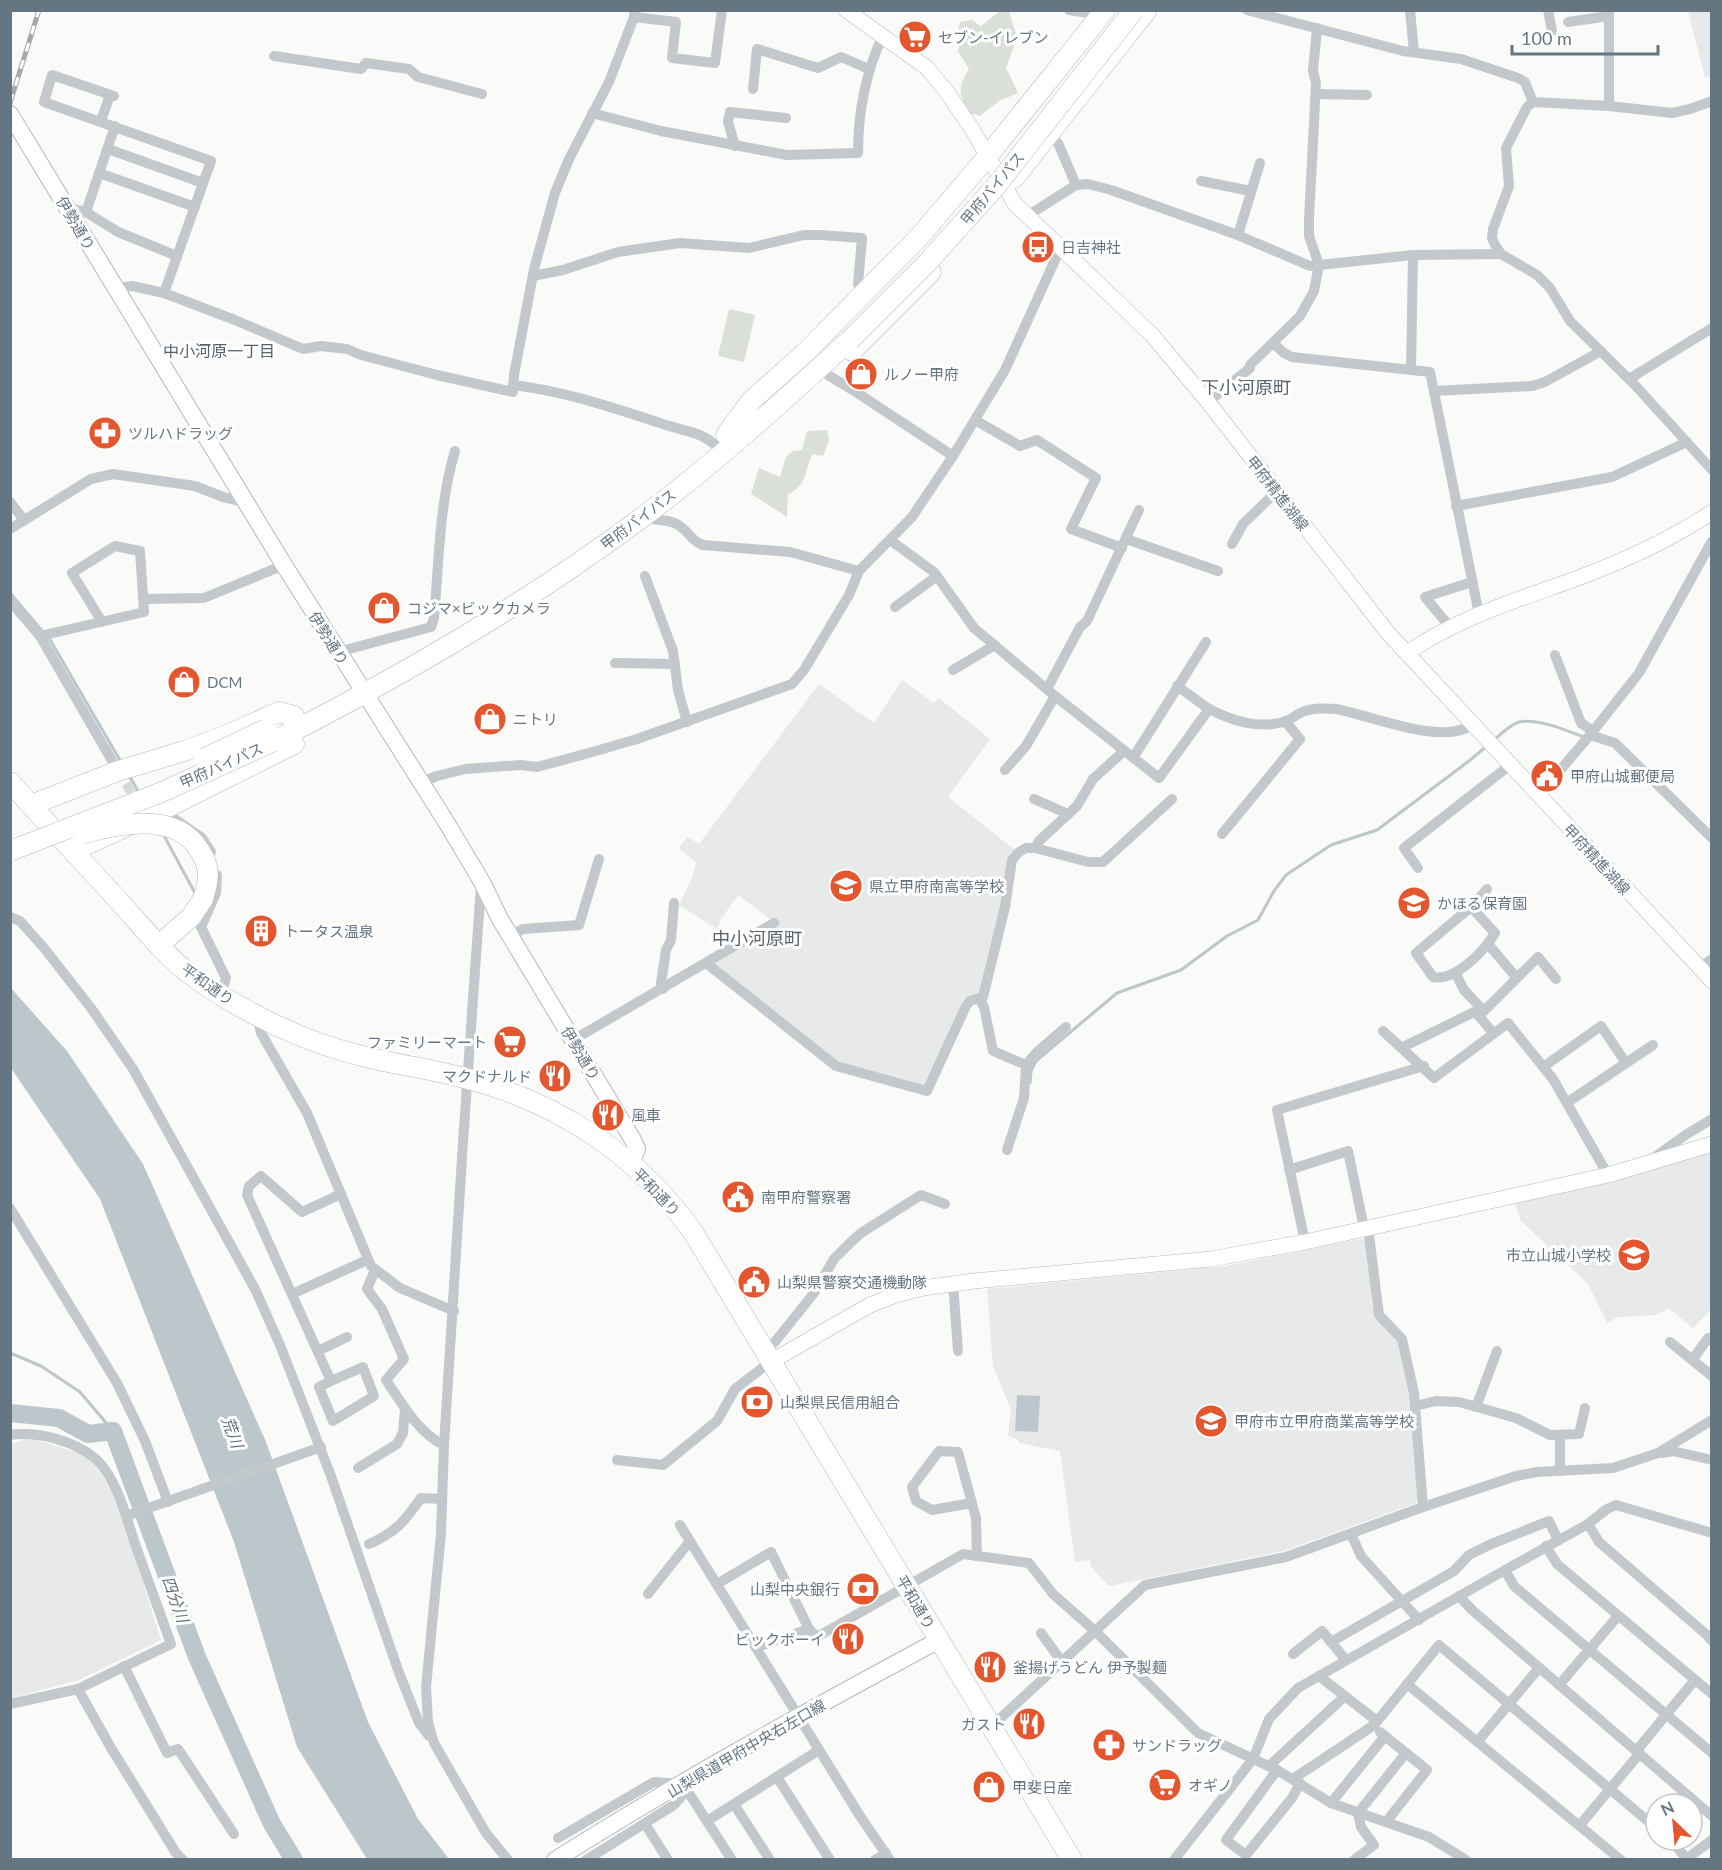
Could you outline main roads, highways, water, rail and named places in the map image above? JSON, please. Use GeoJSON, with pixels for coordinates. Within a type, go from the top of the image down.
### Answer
{"type":"FeatureCollection","features":[{"type":"Feature","properties":{"kind":"highway","name":"甲府バイパス"},"geometry":{"type":"LineString","coordinates":[[10,836],[269,736],[294,716],[359,693],[576,550],[720,440],[846,336],[927,263],[997,185],[1134,10]]}},
{"type":"Feature","properties":{"kind":"highway"},"geometry":{"type":"LineString","coordinates":[[746,435],[776,420],[828,375],[933,270],[1006,188],[1147,11]]}},
{"type":"Feature","properties":{"kind":"highway","name":"甲府バイパス"},"geometry":{"type":"LineString","coordinates":[[10,851],[162,792],[269,736],[359,693],[457,641],[570,570],[642,518],[746,435],[846,336],[983,181],[1108,12]]}},
{"type":"Feature","properties":{"kind":"highway"},"geometry":{"type":"LineString","coordinates":[[720,440],[751,401],[807,351],[920,236],[1108,12]]}},
{"type":"Feature","properties":{"kind":"highway"},"geometry":{"type":"LineString","coordinates":[[73,850],[162,810],[348,715],[359,693]]}},
{"type":"Feature","properties":{"kind":"highway"},"geometry":{"type":"LineString","coordinates":[[31,805],[118,771],[225,736],[279,712],[294,716]]}},
{"type":"Feature","properties":{"kind":"highway","name":"平和通り"},"geometry":{"type":"LineString","coordinates":[[10,782],[159,945],[186,971],[221,995],[257,1016],[331,1047],[361,1056],[468,1079],[519,1095],[544,1106],[581,1126],[631,1164],[678,1211],[772,1353],[906,1587],[1072,1860]]}},
{"type":"Feature","properties":{"kind":"highway"},"geometry":{"type":"LineString","coordinates":[[10,858],[95,830],[145,824],[171,827],[191,838],[208,865],[209,882],[203,899],[191,917],[159,945]]}},
{"type":"Feature","properties":{"kind":"main road","name":"伊勢通り"},"geometry":{"type":"LineString","coordinates":[[10,114],[338,652],[359,693],[421,782],[482,882],[510,936],[637,1149],[631,1164]]}},
{"type":"Feature","properties":{"kind":"main road","name":"山梨県道甲府中央右左口線"},"geometry":{"type":"LineString","coordinates":[[555,1860],[685,1787],[800,1716],[939,1640]]}},
{"type":"Feature","properties":{"kind":"water","name":"荒川"},"geometry":{"type":"Polygon","coordinates":[[[10,987],[67,1051],[143,1164],[266,1442],[368,1722],[418,1819],[449,1859],[367,1859],[297,1747],[234,1542],[100,1199],[11,1068],[10,987]]]}},
{"type":"Feature","properties":{"kind":"water"},"geometry":{"type":"Polygon","coordinates":[[[1017,1395],[1040,1396],[1038,1432],[1015,1431],[1017,1395]]]}},
{"type":"Feature","properties":{"kind":"waterway"},"geometry":{"type":"LineString","coordinates":[[10,593],[44,633]]}},
{"type":"Feature","properties":{"kind":"waterway"},"geometry":{"type":"LineString","coordinates":[[49,638],[121,762]]}},
{"type":"Feature","properties":{"kind":"waterway"},"geometry":{"type":"LineString","coordinates":[[1495,739],[1512,725],[1527,721],[1553,726],[1586,738]]}},
{"type":"Feature","properties":{"kind":"waterway"},"geometry":{"type":"LineString","coordinates":[[1030,1083],[1031,1071],[1036,1061],[1117,993],[1181,970],[1227,936],[1258,920],[1286,875],[1331,845],[1377,830],[1488,745]]}},
{"type":"Feature","properties":{"kind":"waterway"},"geometry":{"type":"LineString","coordinates":[[129,775],[139,793]]}},
{"type":"Feature","properties":{"kind":"waterway"},"geometry":{"type":"LineString","coordinates":[[162,832],[196,895]]}},
{"type":"Feature","properties":{"kind":"waterway"},"geometry":{"type":"LineString","coordinates":[[10,1353],[41,1366],[80,1392],[113,1431]]}},
{"type":"Feature","properties":{"kind":"waterway","name":"四分川"},"geometry":{"type":"LineString","coordinates":[[10,1413],[59,1418],[88,1434],[113,1431],[197,1657],[272,1824],[294,1860]]}},
{"type":"Feature","properties":{"kind":"tunnel"},"geometry":{"type":"LineString","coordinates":[[118,771],[139,804]]}},
{"type":"Feature","properties":{"kind":"railway"},"geometry":{"type":"LineString","coordinates":[[10,103],[39,10]]}},
{"type":"Feature","properties":{"kind":"place","name":"セブン-イレブン"},"geometry":{"type":"Point","coordinates":[915,37]}},
{"type":"Feature","properties":{"kind":"place","name":"日吉神社"},"geometry":{"type":"Point","coordinates":[1038,247]}},
{"type":"Feature","properties":{"kind":"place","name":"ルノー甲府"},"geometry":{"type":"Point","coordinates":[861,374]}},
{"type":"Feature","properties":{"kind":"place","name":"ツルハドラッグ"},"geometry":{"type":"Point","coordinates":[105,433]}},
{"type":"Feature","properties":{"kind":"place","name":"コジマ×ビックカメラ"},"geometry":{"type":"Point","coordinates":[384,608]}},
{"type":"Feature","properties":{"kind":"place","name":"DCM"},"geometry":{"type":"Point","coordinates":[184,682]}},
{"type":"Feature","properties":{"kind":"place","name":"ニトリ"},"geometry":{"type":"Point","coordinates":[490,719]}},
{"type":"Feature","properties":{"kind":"place","name":"甲府山城郵便局"},"geometry":{"type":"Point","coordinates":[1547,776]}},
{"type":"Feature","properties":{"kind":"place","name":"県立甲府南高等学校"},"geometry":{"type":"Point","coordinates":[846,886]}},
{"type":"Feature","properties":{"kind":"place","name":"かほる保育園"},"geometry":{"type":"Point","coordinates":[1414,903]}},
{"type":"Feature","properties":{"kind":"place","name":"トータス温泉"},"geometry":{"type":"Point","coordinates":[261,931]}},
{"type":"Feature","properties":{"kind":"place","name":"ファミリーマート"},"geometry":{"type":"Point","coordinates":[510,1042]}},
{"type":"Feature","properties":{"kind":"place","name":"マクドナルド"},"geometry":{"type":"Point","coordinates":[555,1076]}},
{"type":"Feature","properties":{"kind":"place","name":"風車"},"geometry":{"type":"Point","coordinates":[608,1115]}},
{"type":"Feature","properties":{"kind":"place","name":"南甲府警察署"},"geometry":{"type":"Point","coordinates":[738,1197]}},
{"type":"Feature","properties":{"kind":"place","name":"市立山城小学校"},"geometry":{"type":"Point","coordinates":[1634,1255]}},
{"type":"Feature","properties":{"kind":"place","name":"山梨県警察交通機動隊"},"geometry":{"type":"Point","coordinates":[754,1282]}},
{"type":"Feature","properties":{"kind":"place","name":"山梨県民信用組合"},"geometry":{"type":"Point","coordinates":[757,1402]}},
{"type":"Feature","properties":{"kind":"place","name":"甲府市立甲府商業高等学校"},"geometry":{"type":"Point","coordinates":[1211,1421]}},
{"type":"Feature","properties":{"kind":"place","name":"山梨中央銀行"},"geometry":{"type":"Point","coordinates":[863,1589]}},
{"type":"Feature","properties":{"kind":"place","name":"ビックボーイ"},"geometry":{"type":"Point","coordinates":[848,1639]}},
{"type":"Feature","properties":{"kind":"place","name":"釜揚げうどん 伊予製麺"},"geometry":{"type":"Point","coordinates":[990,1667]}},
{"type":"Feature","properties":{"kind":"place","name":"ガスト"},"geometry":{"type":"Point","coordinates":[1029,1724]}},
{"type":"Feature","properties":{"kind":"place","name":"サンドラッグ"},"geometry":{"type":"Point","coordinates":[1109,1745]}},
{"type":"Feature","properties":{"kind":"place","name":"オギノ"},"geometry":{"type":"Point","coordinates":[1165,1785]}},
{"type":"Feature","properties":{"kind":"place","name":"甲斐日産"},"geometry":{"type":"Point","coordinates":[989,1787]}},
{"type":"Feature","properties":{"kind":"district","name":"中小河原一丁目"},"geometry":{"type":"Point","coordinates":[219,350]}},
{"type":"Feature","properties":{"kind":"district","name":"下小河原町"},"geometry":{"type":"Point","coordinates":[1246,387]}},
{"type":"Feature","properties":{"kind":"district","name":"中小河原町"},"geometry":{"type":"Point","coordinates":[757,938]}}]}
